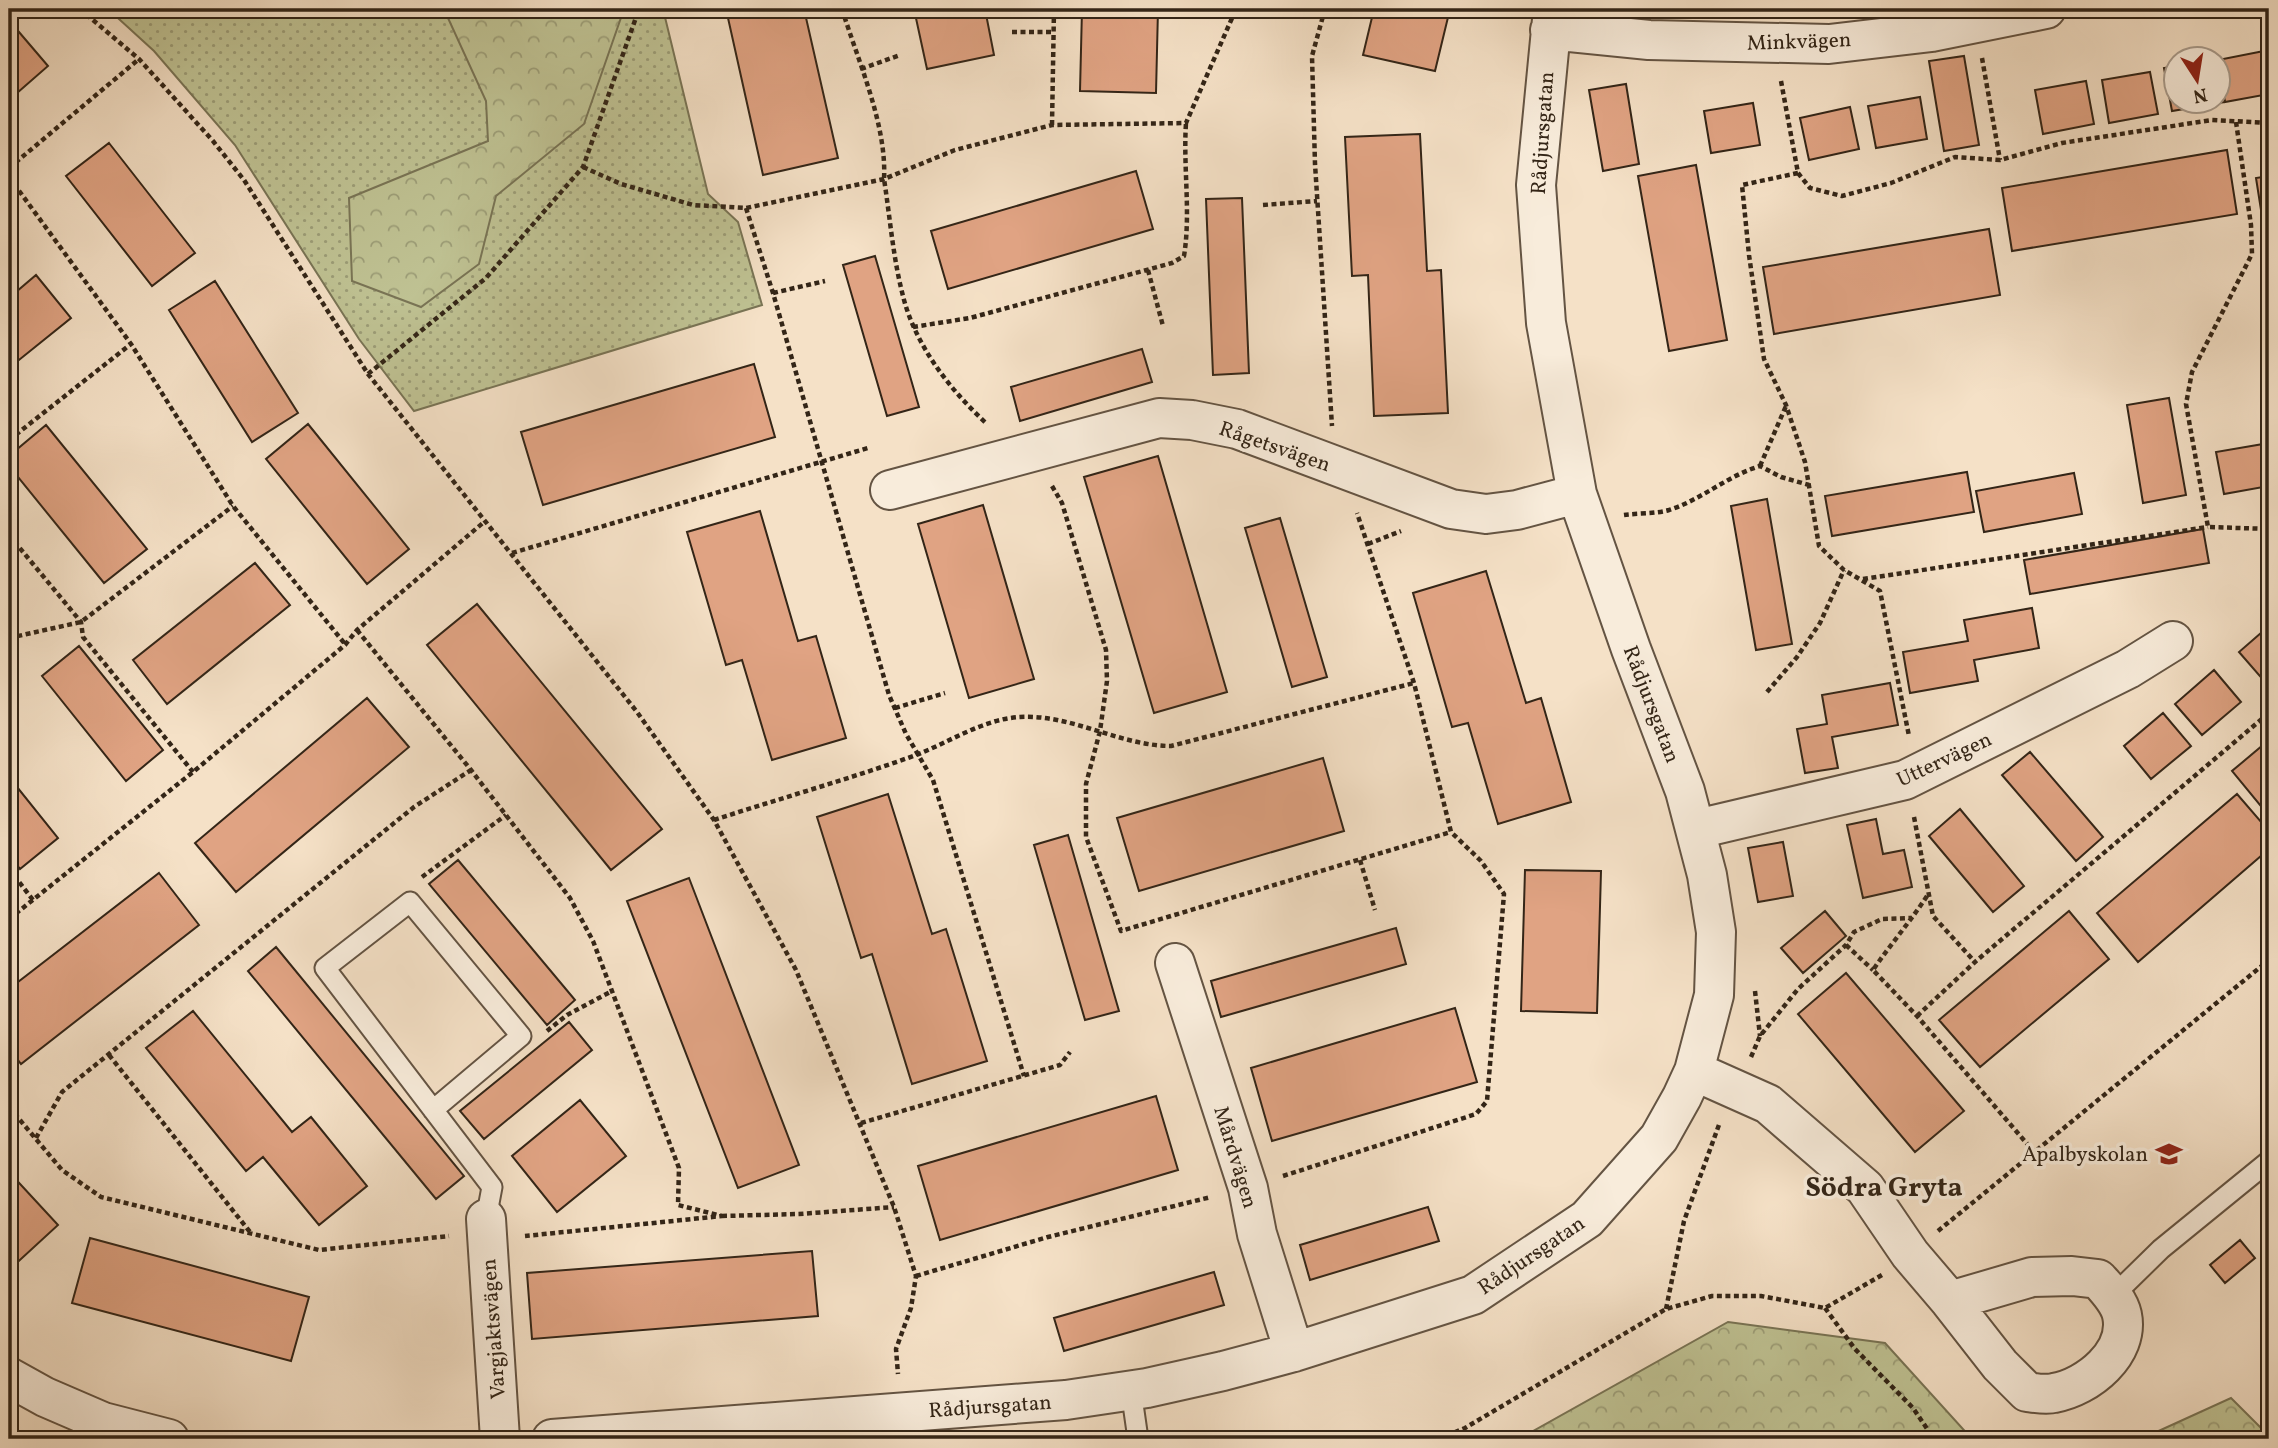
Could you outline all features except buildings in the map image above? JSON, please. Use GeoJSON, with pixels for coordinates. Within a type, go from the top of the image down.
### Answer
{"type":"FeatureCollection","features":[{"type":"Feature","properties":{"kind":"street","name":"Minkvägen"},"geometry":{"type":"LineString","coordinates":[[1551,20],[1649,40],[1829,44],[1932,32],[2046,9]]}},
{"type":"Feature","properties":{"kind":"street","name":"Rådjursgatan"},"geometry":{"type":"LineString","coordinates":[[552,1439],[892,1421],[1131,1390],[1223,1371],[1294,1352],[1473,1295],[1587,1219],[1659,1138],[1694,1071],[1714,995],[1716,932],[1697,829],[1685,791],[1630,649],[1577,494],[1546,323],[1535,185],[1551,20]]}},
{"type":"Feature","properties":{"kind":"street","name":"Rågetsvägen"},"geometry":{"type":"LineString","coordinates":[[890,490],[1159,418],[1192,420],[1237,429],[1451,509],[1486,514],[1517,510],[1577,494]]}},
{"type":"Feature","properties":{"kind":"street","name":"Uttervägen"},"geometry":{"type":"LineString","coordinates":[[1697,829],[1905,780],[2128,669],[2172,641]]}},
{"type":"Feature","properties":{"kind":"street","name":"Mårdvägen"},"geometry":{"type":"LineString","coordinates":[[1175,963],[1248,1188],[1257,1234],[1294,1352]]}},
{"type":"Feature","properties":{"kind":"street"},"geometry":{"type":"LineString","coordinates":[[1694,1071],[1768,1104],[1865,1188],[1910,1254],[2000,1365],[2027,1392],[2052,1394],[2074,1386],[2103,1368],[2121,1341],[2122,1315],[2113,1296],[2098,1279],[2072,1276],[2032,1277],[1950,1301]]}},
{"type":"Feature","properties":{"kind":"street","name":"Vargjaktsvägen"},"geometry":{"type":"LineString","coordinates":[[486,1219],[500,1439]]}},
{"type":"Feature","properties":{"kind":"street"},"geometry":{"type":"LineString","coordinates":[[9,1377],[45,1397],[103,1422],[169,1439]]}},
{"type":"Feature","properties":{"kind":"lane"},"geometry":{"type":"LineString","coordinates":[[433,1110],[521,1036],[410,902],[325,968],[433,1110],[492,1187],[486,1219]]}},
{"type":"Feature","properties":{"kind":"lane"},"geometry":{"type":"LineString","coordinates":[[2113,1296],[2161,1248],[2269,1161]]}},
{"type":"Feature","properties":{"kind":"lane"},"geometry":{"type":"LineString","coordinates":[[1131,1390],[1138,1439]]}},
{"type":"Feature","properties":{"kind":"path"},"geometry":{"type":"LineString","coordinates":[[80,9],[139,59],[213,141],[244,180],[368,374],[637,712],[714,820],[796,970],[894,1207],[916,1276],[911,1308],[896,1349],[898,1390],[892,1421]]}},
{"type":"Feature","properties":{"kind":"path"},"geometry":{"type":"LineString","coordinates":[[368,374],[486,278],[583,167],[639,9]]}},
{"type":"Feature","properties":{"kind":"path"},"geometry":{"type":"LineString","coordinates":[[842,9],[880,130],[885,161],[884,179],[902,295],[913,327],[958,397],[997,434],[1023,454],[1062,503],[1106,650],[1107,681],[1100,730],[1086,784],[1086,836],[1121,931],[1451,832]]}},
{"type":"Feature","properties":{"kind":"path"},"geometry":{"type":"LineString","coordinates":[[1052,125],[1054,9]]}},
{"type":"Feature","properties":{"kind":"path"},"geometry":{"type":"LineString","coordinates":[[913,327],[970,318],[1172,263],[1184,256],[1187,236],[1184,158],[1186,123],[1236,9]]}},
{"type":"Feature","properties":{"kind":"path"},"geometry":{"type":"LineString","coordinates":[[916,1276],[1048,1237],[1248,1188],[1476,1114],[1487,1101],[1504,894],[1480,860],[1451,832],[1414,683],[1355,509],[1334,466],[1317,201],[1312,56],[1325,9]]}},
{"type":"Feature","properties":{"kind":"path"},"geometry":{"type":"LineString","coordinates":[[1976,23],[2000,160]]}},
{"type":"Feature","properties":{"kind":"path"},"geometry":{"type":"LineString","coordinates":[[1012,32],[1054,32]]}},
{"type":"Feature","properties":{"kind":"path"},"geometry":{"type":"LineString","coordinates":[[1775,43],[1798,173],[1810,188],[1842,196],[1891,183],[1955,157],[2000,160],[2062,143],[2212,120],[2269,123]]}},
{"type":"Feature","properties":{"kind":"path"},"geometry":{"type":"LineString","coordinates":[[861,69],[900,55]]}},
{"type":"Feature","properties":{"kind":"path"},"geometry":{"type":"LineString","coordinates":[[9,168],[139,59]]}},
{"type":"Feature","properties":{"kind":"path"},"geometry":{"type":"LineString","coordinates":[[2208,527],[2186,404],[2192,372],[2252,254],[2251,225],[2236,121]]}},
{"type":"Feature","properties":{"kind":"path"},"geometry":{"type":"LineString","coordinates":[[583,167],[621,184],[693,205],[746,208],[884,179],[955,150],[1052,125],[1186,123]]}},
{"type":"Feature","properties":{"kind":"path"},"geometry":{"type":"LineString","coordinates":[[1798,173],[1742,185],[1764,359],[1786,405],[1805,462],[1819,546]]}},
{"type":"Feature","properties":{"kind":"path"},"geometry":{"type":"LineString","coordinates":[[9,177],[131,344],[233,506],[345,645]]}},
{"type":"Feature","properties":{"kind":"path"},"geometry":{"type":"LineString","coordinates":[[1263,205],[1317,201]]}},
{"type":"Feature","properties":{"kind":"path"},"geometry":{"type":"LineString","coordinates":[[746,208],[895,708],[933,780],[1024,1076]]}},
{"type":"Feature","properties":{"kind":"path"},"geometry":{"type":"LineString","coordinates":[[1148,269],[1163,326]]}},
{"type":"Feature","properties":{"kind":"path"},"geometry":{"type":"LineString","coordinates":[[773,293],[825,281]]}},
{"type":"Feature","properties":{"kind":"path"},"geometry":{"type":"LineString","coordinates":[[9,440],[131,344]]}},
{"type":"Feature","properties":{"kind":"path"},"geometry":{"type":"LineString","coordinates":[[1786,405],[1759,466],[1781,477],[1808,485]]}},
{"type":"Feature","properties":{"kind":"path"},"geometry":{"type":"LineString","coordinates":[[512,553],[868,448]]}},
{"type":"Feature","properties":{"kind":"path"},"geometry":{"type":"LineString","coordinates":[[9,638],[80,622],[233,506]]}},
{"type":"Feature","properties":{"kind":"path"},"geometry":{"type":"LineString","coordinates":[[9,919],[193,772],[345,645],[356,629],[484,522]]}},
{"type":"Feature","properties":{"kind":"path"},"geometry":{"type":"LineString","coordinates":[[1861,579],[2208,527],[2269,529]]}},
{"type":"Feature","properties":{"kind":"path"},"geometry":{"type":"LineString","coordinates":[[9,535],[80,622],[83,638],[193,772]]}},
{"type":"Feature","properties":{"kind":"path"},"geometry":{"type":"LineString","coordinates":[[1767,692],[1797,657],[1820,624],[1844,570]]}},
{"type":"Feature","properties":{"kind":"path"},"geometry":{"type":"LineString","coordinates":[[714,820],[918,754],[993,721],[1021,717],[1059,720],[1154,746],[1171,746],[1414,683]]}},
{"type":"Feature","properties":{"kind":"path"},"geometry":{"type":"LineString","coordinates":[[895,708],[945,693]]}},
{"type":"Feature","properties":{"kind":"path"},"geometry":{"type":"LineString","coordinates":[[1917,1016],[1975,962],[2269,713]]}},
{"type":"Feature","properties":{"kind":"path"},"geometry":{"type":"LineString","coordinates":[[36,1138],[62,1092],[414,807],[471,770]]}},
{"type":"Feature","properties":{"kind":"path"},"geometry":{"type":"LineString","coordinates":[[410,902],[422,877],[506,816]]}},
{"type":"Feature","properties":{"kind":"path"},"geometry":{"type":"LineString","coordinates":[[1360,860],[1375,910]]}},
{"type":"Feature","properties":{"kind":"path"},"geometry":{"type":"LineString","coordinates":[[9,869],[33,900]]}},
{"type":"Feature","properties":{"kind":"path"},"geometry":{"type":"LineString","coordinates":[[1873,970],[1927,895]]}},
{"type":"Feature","properties":{"kind":"path"},"geometry":{"type":"LineString","coordinates":[[1666,1309],[1684,1221],[1723,1115],[1760,1036],[1798,989],[1846,945],[1854,932],[1882,919],[1912,918]]}},
{"type":"Feature","properties":{"kind":"path"},"geometry":{"type":"LineString","coordinates":[[1846,945],[1917,1016],[2035,1153],[2269,960]]}},
{"type":"Feature","properties":{"kind":"path"},"geometry":{"type":"LineString","coordinates":[[1754,983],[1760,1036]]}},
{"type":"Feature","properties":{"kind":"path"},"geometry":{"type":"LineString","coordinates":[[521,1036],[539,1037],[567,1015],[612,991]]}},
{"type":"Feature","properties":{"kind":"path"},"geometry":{"type":"LineString","coordinates":[[861,1123],[1060,1065],[1070,1052]]}},
{"type":"Feature","properties":{"kind":"path"},"geometry":{"type":"LineString","coordinates":[[109,1055],[251,1233]]}},
{"type":"Feature","properties":{"kind":"path"},"geometry":{"type":"LineString","coordinates":[[722,1216],[894,1207]]}},
{"type":"Feature","properties":{"kind":"path"},"geometry":{"type":"LineString","coordinates":[[1439,1439],[1465,1428],[1666,1309],[1712,1296],[1761,1296],[1825,1308],[1855,1349],[1913,1408],[1934,1439]]}},
{"type":"Feature","properties":{"kind":"green space"},"geometry":{"type":"Polygon","coordinates":[[[108,9],[663,9],[708,194],[738,222],[762,305],[414,411],[359,339],[235,145],[154,51],[108,9]]]}},
{"type":"Feature","properties":{"kind":"green space"},"geometry":{"type":"Polygon","coordinates":[[[453,9],[624,9],[584,124],[496,196],[479,264],[421,307],[352,281],[349,198],[488,141],[486,101],[448,18],[453,9]]]}},
{"type":"Feature","properties":{"kind":"green space"},"geometry":{"type":"Polygon","coordinates":[[[1728,1322],[1885,1343],[1972,1439],[1519,1439],[1728,1322]]]}},
{"type":"Feature","properties":{"kind":"green space"},"geometry":{"type":"Polygon","coordinates":[[[2231,1398],[2269,1439],[2141,1439],[2231,1398]]]}},
{"type":"Feature","properties":{"kind":"place","name":"Apalbyskolan"},"geometry":{"type":"Point","coordinates":[2169,1154]}},
{"type":"Feature","properties":{"kind":"district","name":"Södra Gryta"},"geometry":{"type":"Point","coordinates":[1884,1186]}}]}
